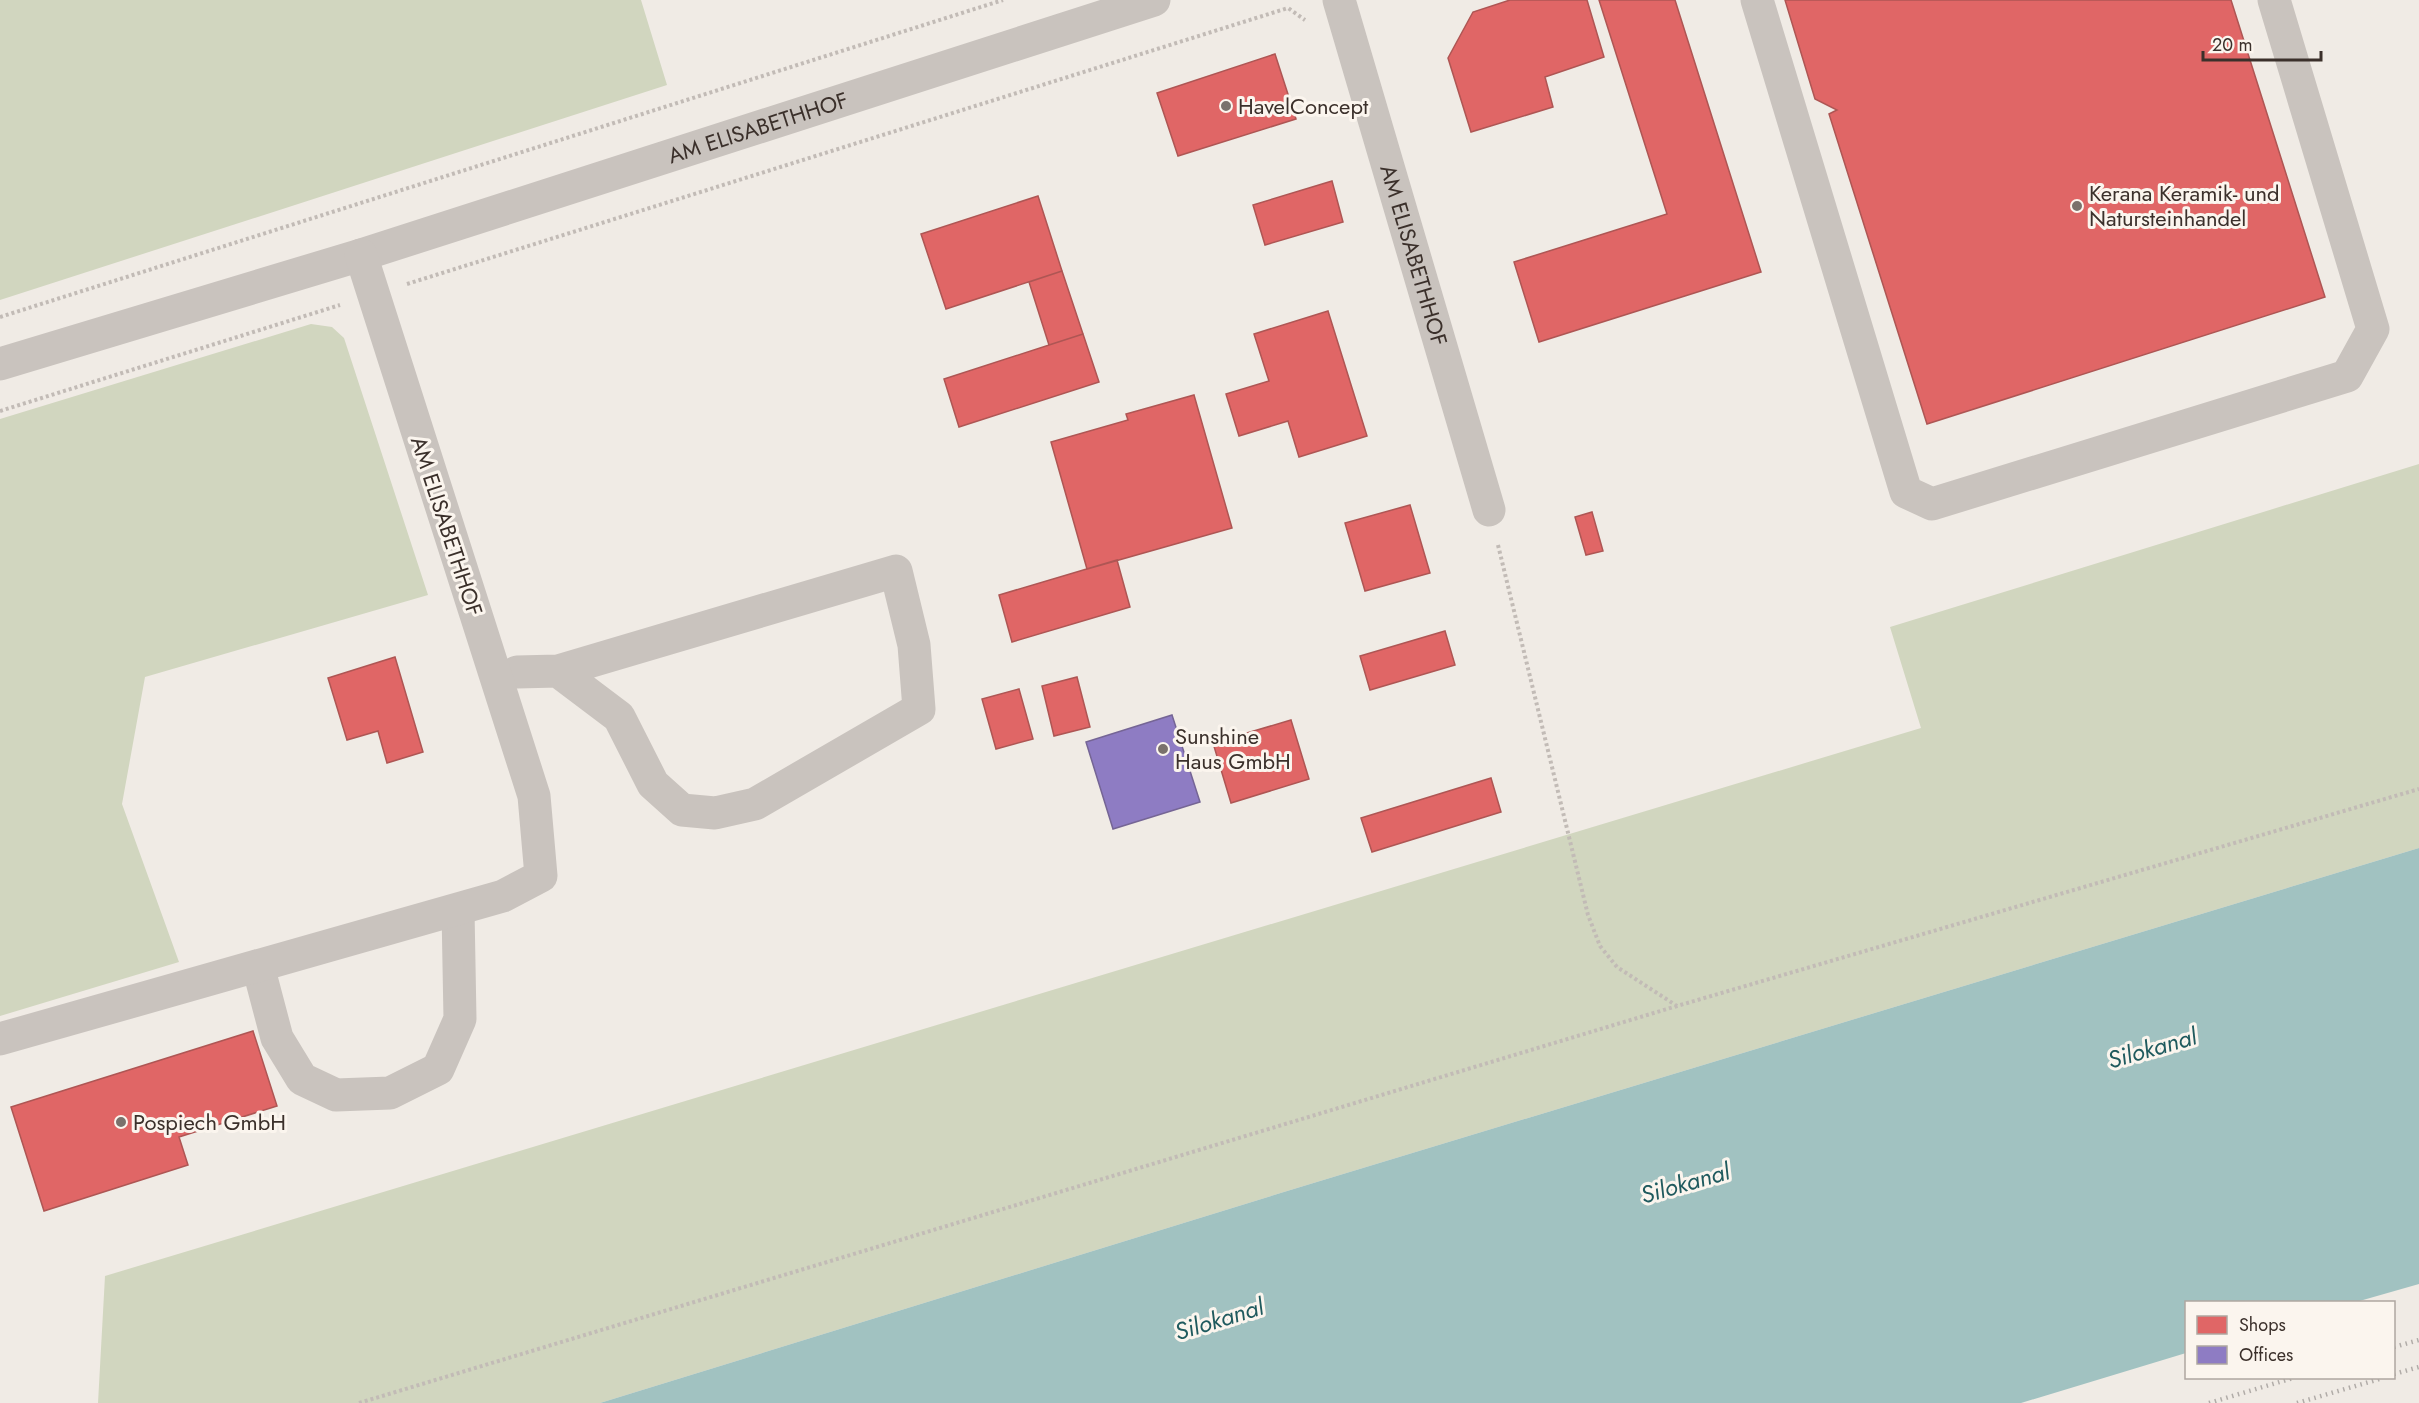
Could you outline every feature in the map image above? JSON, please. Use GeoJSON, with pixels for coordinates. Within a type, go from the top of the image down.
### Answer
{"type":"FeatureCollection","features":[{"type":"Feature","properties":{"kind":"street","name":"AM ELISABETHHOF"},"geometry":{"type":"LineString","coordinates":[[0,364],[361,255],[1154,0]]}},
{"type":"Feature","properties":{"kind":"street","name":"AM ELISABETHHOF"},"geometry":{"type":"LineString","coordinates":[[1339,0],[1489,510]]}},
{"type":"Feature","properties":{"kind":"street"},"geometry":{"type":"LineString","coordinates":[[1757,0],[1906,492],[1932,504],[2347,376],[2373,329],[2274,0]]}},
{"type":"Feature","properties":{"kind":"street","name":"AM ELISABETHHOF"},"geometry":{"type":"LineString","coordinates":[[361,255],[534,796],[541,876],[503,896],[458,910]]}},
{"type":"Feature","properties":{"kind":"street"},"geometry":{"type":"LineString","coordinates":[[517,672],[558,671],[896,571],[914,645],[919,709],[755,804],[715,813],[682,810],[653,784],[619,717],[558,671]]}},
{"type":"Feature","properties":{"kind":"street"},"geometry":{"type":"LineString","coordinates":[[0,1039],[258,966],[458,910],[460,1019],[438,1070],[390,1093],[336,1095],[303,1079],[277,1038],[258,966]]}},
{"type":"Feature","properties":{"kind":"path"},"geometry":{"type":"LineString","coordinates":[[0,317],[1003,0]]}},
{"type":"Feature","properties":{"kind":"path"},"geometry":{"type":"LineString","coordinates":[[0,411],[1288,8],[1306,21]]}},
{"type":"Feature","properties":{"kind":"path"},"geometry":{"type":"LineString","coordinates":[[359,1403],[1677,1006],[2419,789]]}},
{"type":"Feature","properties":{"kind":"green space"},"geometry":{"type":"Polygon","coordinates":[[[0,0],[641,0],[667,85],[0,300],[0,0]]]}},
{"type":"Feature","properties":{"kind":"green space"},"geometry":{"type":"Polygon","coordinates":[[[311,324],[332,327],[344,338],[428,595],[145,677],[122,804],[179,962],[0,1016],[0,419],[311,324]]]}},
{"type":"Feature","properties":{"kind":"green space"},"geometry":{"type":"Polygon","coordinates":[[[2419,464],[2419,848],[1297,1188],[600,1403],[98,1403],[105,1276],[1921,728],[1890,627],[2419,464]]]}},
{"type":"Feature","properties":{"kind":"water","name":"Silokanal"},"geometry":{"type":"Polygon","coordinates":[[[2419,848],[2419,1284],[2360,1301],[2185,1301],[2185,1353],[2021,1403],[600,1403],[1297,1188],[2419,848]]]}},
{"type":"Feature","properties":{"kind":"building: Shops"},"geometry":{"type":"Polygon","coordinates":[[[1510,0],[1587,0],[1604,57],[1545,77],[1553,107],[1471,132],[1448,58],[1473,12],[1510,0]]]}},
{"type":"Feature","properties":{"kind":"building: Shops"},"geometry":{"type":"Polygon","coordinates":[[[1599,0],[1675,0],[1761,272],[1539,342],[1514,262],[1667,214],[1599,0]]]}},
{"type":"Feature","properties":{"kind":"building: Shops","name":"Kerana Keramik- und Natursteinhandel"},"geometry":{"type":"Polygon","coordinates":[[[1785,0],[2231,0],[2325,297],[1927,424],[1829,114],[1837,110],[1815,99],[1785,0]]]}},
{"type":"Feature","properties":{"kind":"building: Shops","name":"HavelConcept"},"geometry":{"type":"Polygon","coordinates":[[[1275,54],[1296,119],[1178,156],[1157,93],[1275,54]]]}},
{"type":"Feature","properties":{"kind":"building: Shops"},"geometry":{"type":"Polygon","coordinates":[[[1332,181],[1343,222],[1265,245],[1253,205],[1332,181]]]}},
{"type":"Feature","properties":{"kind":"building: Shops"},"geometry":{"type":"Polygon","coordinates":[[[1038,196],[1062,271],[946,309],[921,234],[1038,196]]]}},
{"type":"Feature","properties":{"kind":"building: Shops"},"geometry":{"type":"Polygon","coordinates":[[[1062,271],[1083,334],[1049,345],[1029,282],[1062,271]]]}},
{"type":"Feature","properties":{"kind":"building: Shops"},"geometry":{"type":"Polygon","coordinates":[[[1328,311],[1367,436],[1299,457],[1288,421],[1239,436],[1226,394],[1269,381],[1254,334],[1328,311]]]}},
{"type":"Feature","properties":{"kind":"building: Shops"},"geometry":{"type":"Polygon","coordinates":[[[1083,334],[1099,382],[959,427],[944,379],[1083,334]]]}},
{"type":"Feature","properties":{"kind":"building: Shops"},"geometry":{"type":"Polygon","coordinates":[[[1194,395],[1232,528],[1087,569],[1051,442],[1128,420],[1126,414],[1194,395]]]}},
{"type":"Feature","properties":{"kind":"building: Shops"},"geometry":{"type":"Polygon","coordinates":[[[1410,505],[1430,573],[1365,591],[1345,523],[1410,505]]]}},
{"type":"Feature","properties":{"kind":"building: Shops"},"geometry":{"type":"Polygon","coordinates":[[[1592,512],[1603,551],[1586,555],[1575,517],[1592,512]]]}},
{"type":"Feature","properties":{"kind":"building: Shops"},"geometry":{"type":"Polygon","coordinates":[[[1117,560],[1130,607],[1012,642],[999,595],[1117,560]]]}},
{"type":"Feature","properties":{"kind":"building: Shops"},"geometry":{"type":"Polygon","coordinates":[[[1445,631],[1455,665],[1370,690],[1360,656],[1445,631]]]}},
{"type":"Feature","properties":{"kind":"building: Shops"},"geometry":{"type":"Polygon","coordinates":[[[395,657],[423,752],[387,763],[378,731],[347,740],[328,678],[395,657]]]}},
{"type":"Feature","properties":{"kind":"building: Shops"},"geometry":{"type":"Polygon","coordinates":[[[1077,677],[1090,727],[1054,736],[1042,686],[1077,677]]]}},
{"type":"Feature","properties":{"kind":"building: Shops"},"geometry":{"type":"Polygon","coordinates":[[[1019,689],[1033,739],[996,749],[982,699],[1019,689]]]}},
{"type":"Feature","properties":{"kind":"building: Shops"},"geometry":{"type":"Polygon","coordinates":[[[1291,720],[1309,779],[1231,803],[1213,743],[1291,720]]]}},
{"type":"Feature","properties":{"kind":"building: Shops"},"geometry":{"type":"Polygon","coordinates":[[[1491,778],[1501,812],[1372,852],[1361,818],[1491,778]]]}},
{"type":"Feature","properties":{"kind":"building: Shops","name":"Pospiech GmbH"},"geometry":{"type":"Polygon","coordinates":[[[253,1031],[277,1106],[179,1137],[188,1165],[44,1211],[11,1107],[253,1031]]]}},
{"type":"Feature","properties":{"kind":"building: Offices"},"geometry":{"type":"Polygon","coordinates":[[[1172,715],[1200,802],[1113,829],[1086,742],[1172,715]]]}},
{"type":"Feature","properties":{"kind":"railway"},"geometry":{"type":"LineString","coordinates":[[2395,1347],[2419,1340]]}},
{"type":"Feature","properties":{"kind":"railway"},"geometry":{"type":"LineString","coordinates":[[2395,1374],[2419,1367]]}},
{"type":"Feature","properties":{"kind":"railway"},"geometry":{"type":"LineString","coordinates":[[2209,1403],[2290,1379]]}},
{"type":"Feature","properties":{"kind":"railway"},"geometry":{"type":"LineString","coordinates":[[2297,1403],[2380,1379]]}},
{"type":"Feature","properties":{"kind":"place","name":"HavelConcept"},"geometry":{"type":"Point","coordinates":[1226,106]}},
{"type":"Feature","properties":{"kind":"place","name":"Kerana Keramik- und Natursteinhandel"},"geometry":{"type":"Point","coordinates":[2077,206]}},
{"type":"Feature","properties":{"kind":"place","name":"Sunshine Haus GmbH"},"geometry":{"type":"Point","coordinates":[1163,749]}},
{"type":"Feature","properties":{"kind":"place","name":"Pospiech GmbH"},"geometry":{"type":"Point","coordinates":[121,1122]}}]}
